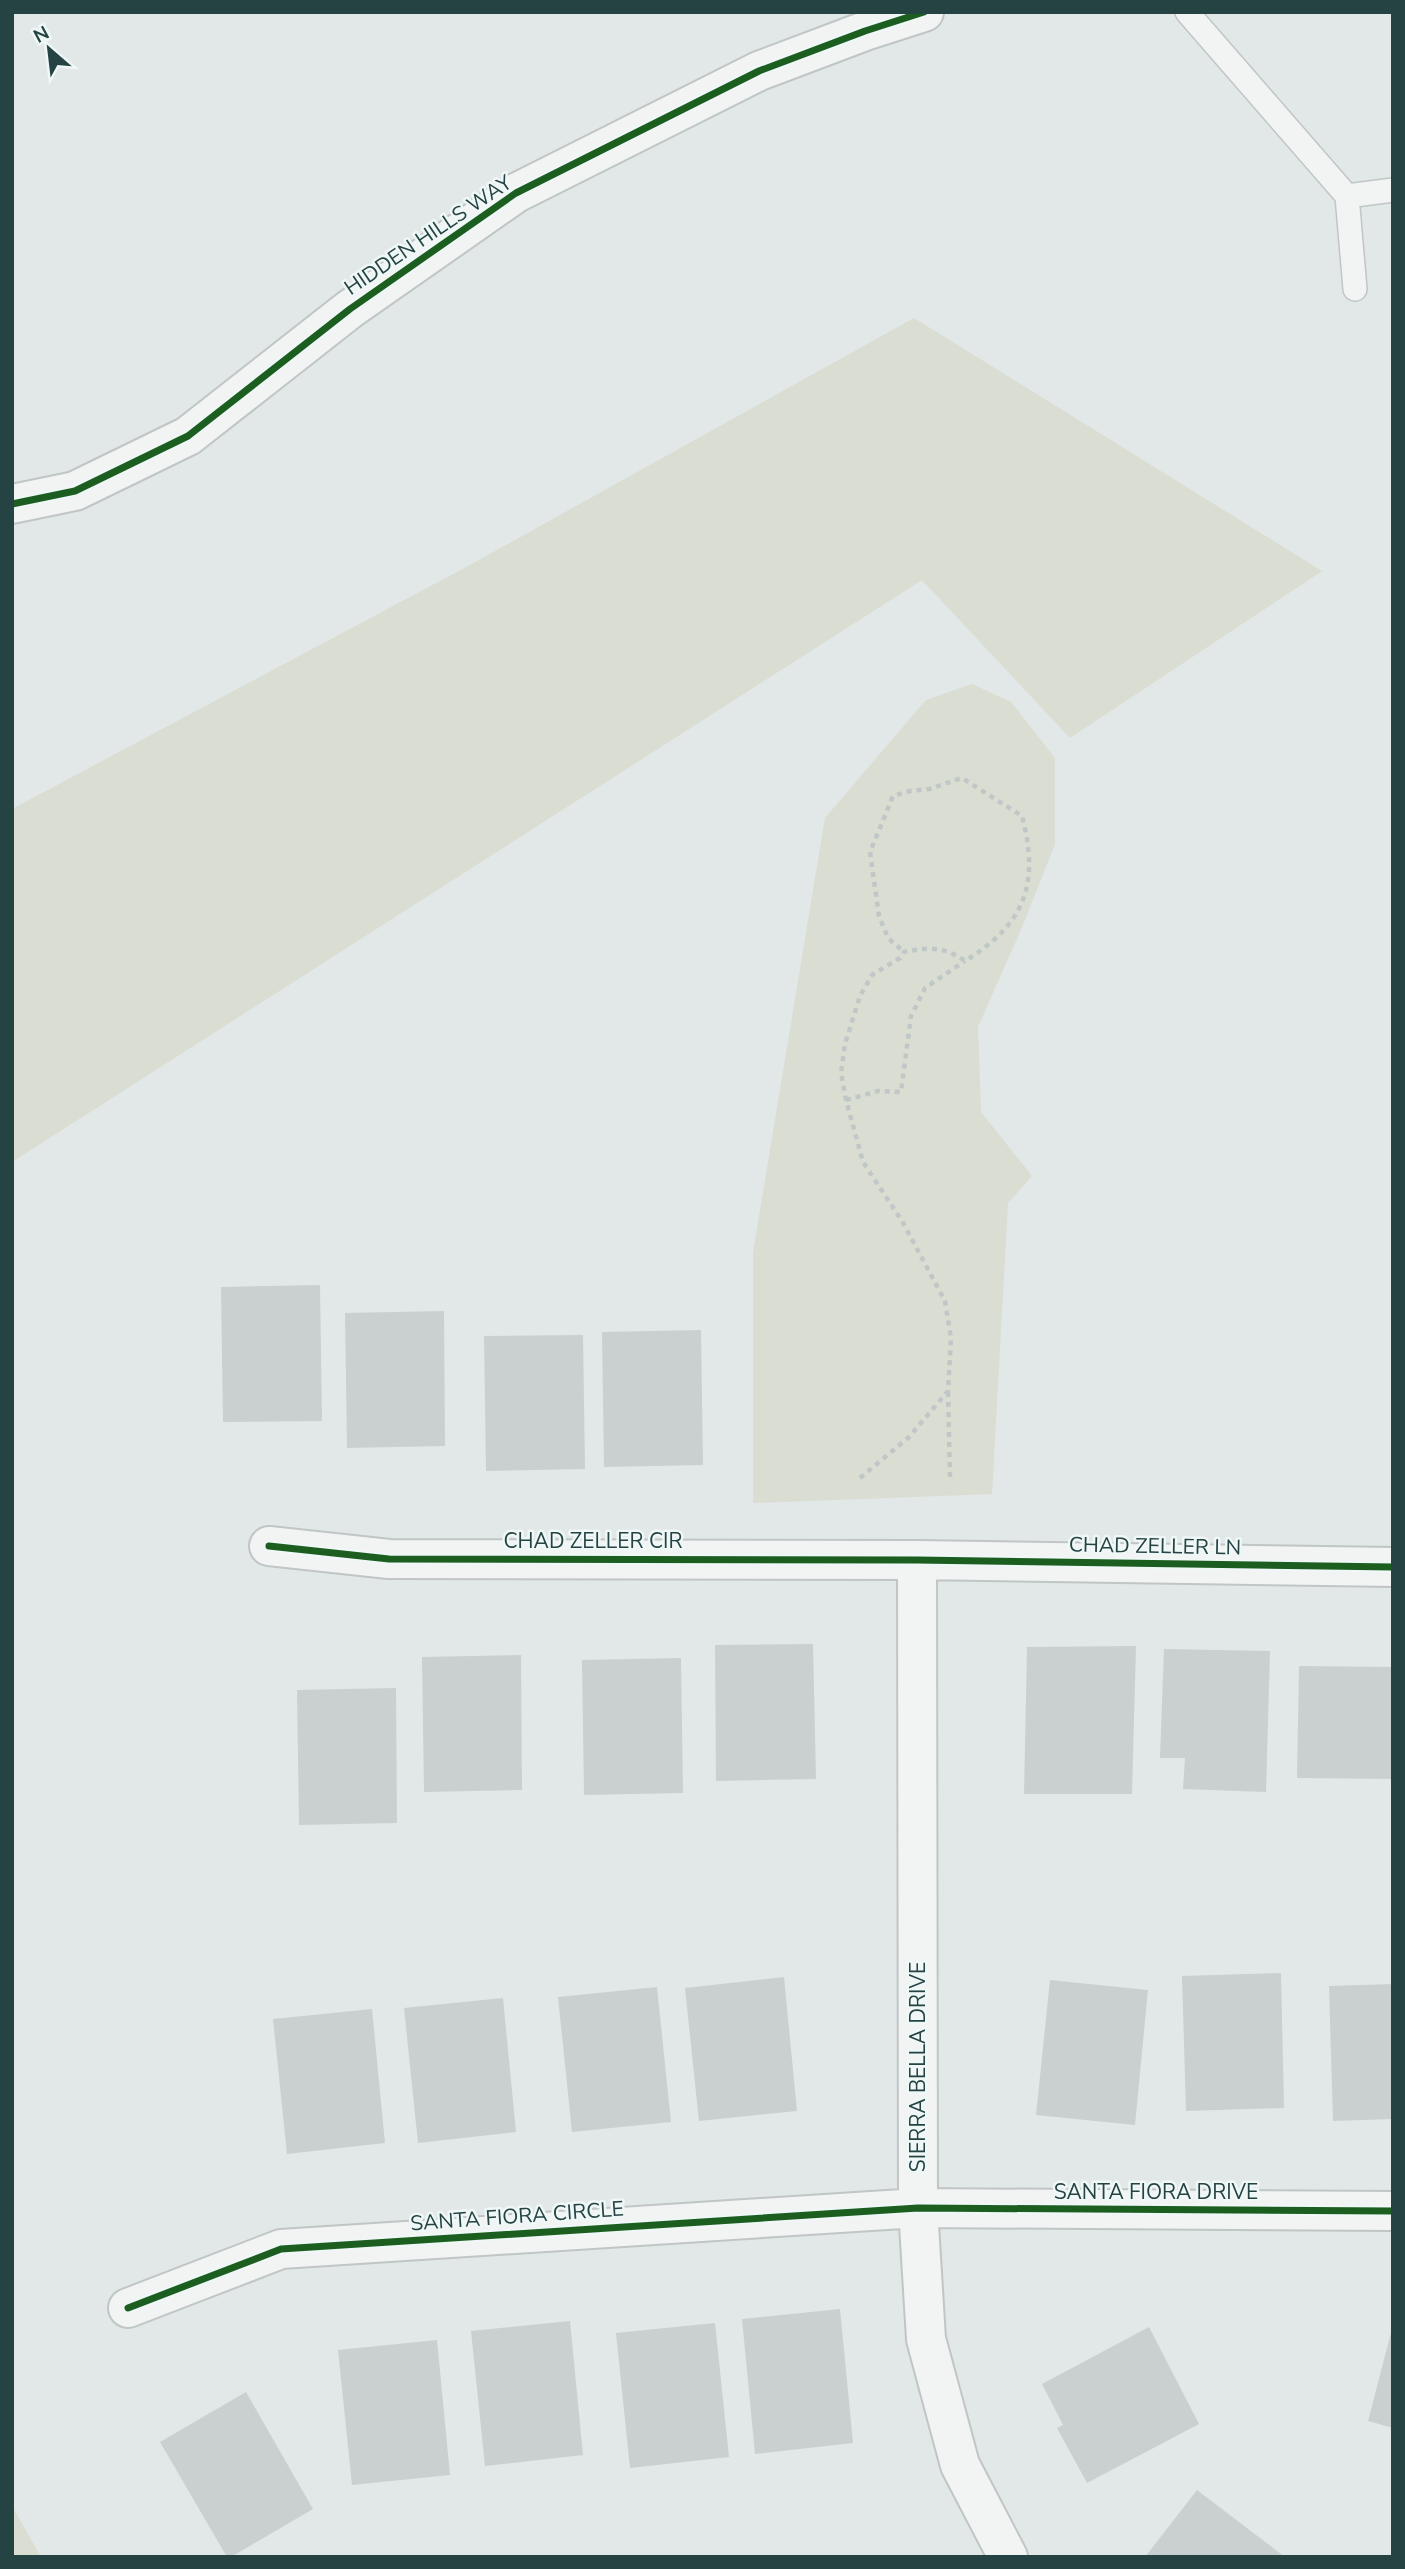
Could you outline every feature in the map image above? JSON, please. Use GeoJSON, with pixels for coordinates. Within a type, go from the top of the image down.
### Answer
{"type":"FeatureCollection","features":[{"type":"Feature","properties":{"kind":"street","name":"HIDDEN HILLS WAY"},"geometry":{"type":"LineString","coordinates":[[12,504],[75,491],[188,436],[350,309],[516,193],[759,71],[924,12]]}},
{"type":"Feature","properties":{"kind":"street","name":"CHAD ZELLER CIR"},"geometry":{"type":"LineString","coordinates":[[270,1546],[389,1559],[917,1560]]}},
{"type":"Feature","properties":{"kind":"street","name":"CHAD ZELLER LN"},"geometry":{"type":"LineString","coordinates":[[917,1560],[1393,1567]]}},
{"type":"Feature","properties":{"kind":"street","name":"SIERRA BELLA DRIVE"},"geometry":{"type":"LineString","coordinates":[[917,1560],[918,2208],[926,2339],[960,2465],[1008,2557]]}},
{"type":"Feature","properties":{"kind":"street","name":"SANTA FIORA DRIVE"},"geometry":{"type":"LineString","coordinates":[[918,2208],[1393,2211]]}},
{"type":"Feature","properties":{"kind":"street","name":"SANTA FIORA CIRCLE"},"geometry":{"type":"LineString","coordinates":[[128,2308],[281,2249],[918,2208]]}},
{"type":"Feature","properties":{"kind":"lane"},"geometry":{"type":"LineString","coordinates":[[1187,12],[1347,196],[1355,289]]}},
{"type":"Feature","properties":{"kind":"lane"},"geometry":{"type":"LineString","coordinates":[[1347,196],[1393,190]]}},
{"type":"Feature","properties":{"kind":"path"},"geometry":{"type":"LineString","coordinates":[[846,1100],[878,1091],[901,1092],[911,1016],[925,988],[987,948],[1011,925],[1025,898],[1029,844],[1022,816],[962,778],[929,789],[893,796],[870,852],[879,916],[888,938],[904,952]]}},
{"type":"Feature","properties":{"kind":"path"},"geometry":{"type":"LineString","coordinates":[[950,1478],[948,1391],[951,1338],[945,1301],[902,1221],[863,1161],[841,1073],[845,1044],[860,996],[872,975],[900,958],[904,952],[924,948],[950,951],[965,961]]}},
{"type":"Feature","properties":{"kind":"path"},"geometry":{"type":"LineString","coordinates":[[860,1478],[909,1437],[948,1391]]}},
{"type":"Feature","properties":{"kind":"shaded area"},"geometry":{"type":"Polygon","coordinates":[[[914,318],[1322,571],[1070,738],[922,580],[12,1162],[12,809],[472,564],[914,318]]]}},
{"type":"Feature","properties":{"kind":"shaded area"},"geometry":{"type":"Polygon","coordinates":[[[972,684],[1011,702],[1055,758],[1055,844],[978,1027],[981,1112],[1032,1176],[1008,1203],[992,1494],[753,1503],[753,1253],[825,818],[926,700],[972,684]]]}},
{"type":"Feature","properties":{"kind":"shaded area"},"geometry":{"type":"Polygon","coordinates":[[[12,2506],[41,2557],[12,2557],[12,2506]]]}},
{"type":"Feature","properties":{"kind":"building"},"geometry":{"type":"Polygon","coordinates":[[[320,1285],[322,1421],[223,1422],[221,1287],[320,1285]]]}},
{"type":"Feature","properties":{"kind":"building"},"geometry":{"type":"Polygon","coordinates":[[[444,1311],[445,1446],[347,1448],[345,1313],[444,1311]]]}},
{"type":"Feature","properties":{"kind":"building"},"geometry":{"type":"Polygon","coordinates":[[[701,1330],[703,1465],[604,1467],[602,1332],[701,1330]]]}},
{"type":"Feature","properties":{"kind":"building"},"geometry":{"type":"Polygon","coordinates":[[[583,1335],[585,1469],[486,1471],[484,1336],[583,1335]]]}},
{"type":"Feature","properties":{"kind":"building"},"geometry":{"type":"Polygon","coordinates":[[[813,1644],[816,1779],[716,1781],[715,1645],[813,1644]]]}},
{"type":"Feature","properties":{"kind":"building"},"geometry":{"type":"Polygon","coordinates":[[[1136,1646],[1132,1794],[1024,1794],[1027,1647],[1136,1646]]]}},
{"type":"Feature","properties":{"kind":"building"},"geometry":{"type":"Polygon","coordinates":[[[1164,1649],[1270,1651],[1266,1792],[1183,1789],[1185,1758],[1160,1758],[1164,1649]]]}},
{"type":"Feature","properties":{"kind":"building"},"geometry":{"type":"Polygon","coordinates":[[[521,1655],[522,1790],[424,1792],[422,1657],[521,1655]]]}},
{"type":"Feature","properties":{"kind":"building"},"geometry":{"type":"Polygon","coordinates":[[[681,1658],[683,1793],[584,1795],[582,1660],[681,1658]]]}},
{"type":"Feature","properties":{"kind":"building"},"geometry":{"type":"Polygon","coordinates":[[[1299,1666],[1393,1667],[1393,1779],[1297,1778],[1299,1666]]]}},
{"type":"Feature","properties":{"kind":"building"},"geometry":{"type":"Polygon","coordinates":[[[396,1688],[397,1823],[299,1825],[297,1690],[396,1688]]]}},
{"type":"Feature","properties":{"kind":"building"},"geometry":{"type":"Polygon","coordinates":[[[1281,1973],[1284,2108],[1186,2111],[1182,1976],[1281,1973]]]}},
{"type":"Feature","properties":{"kind":"building"},"geometry":{"type":"Polygon","coordinates":[[[784,1977],[797,2111],[699,2121],[685,1988],[784,1977]]]}},
{"type":"Feature","properties":{"kind":"building"},"geometry":{"type":"Polygon","coordinates":[[[1050,1980],[1148,1990],[1135,2125],[1036,2115],[1050,1980]]]}},
{"type":"Feature","properties":{"kind":"building"},"geometry":{"type":"Polygon","coordinates":[[[1393,1984],[1393,2119],[1333,2121],[1329,1986],[1393,1984]]]}},
{"type":"Feature","properties":{"kind":"building"},"geometry":{"type":"Polygon","coordinates":[[[657,1987],[671,2122],[572,2132],[558,1997],[657,1987]]]}},
{"type":"Feature","properties":{"kind":"building"},"geometry":{"type":"Polygon","coordinates":[[[503,1998],[516,2132],[418,2143],[404,2008],[503,1998]]]}},
{"type":"Feature","properties":{"kind":"building"},"geometry":{"type":"Polygon","coordinates":[[[372,2009],[385,2143],[287,2154],[273,2019],[372,2009]]]}},
{"type":"Feature","properties":{"kind":"building"},"geometry":{"type":"Polygon","coordinates":[[[840,2309],[853,2443],[755,2454],[742,2319],[840,2309]]]}},
{"type":"Feature","properties":{"kind":"building"},"geometry":{"type":"Polygon","coordinates":[[[570,2321],[583,2455],[485,2466],[471,2331],[570,2321]]]}},
{"type":"Feature","properties":{"kind":"building"},"geometry":{"type":"Polygon","coordinates":[[[715,2323],[729,2457],[630,2468],[616,2333],[715,2323]]]}},
{"type":"Feature","properties":{"kind":"building"},"geometry":{"type":"Polygon","coordinates":[[[1149,2327],[1199,2424],[1087,2483],[1057,2428],[1063,2425],[1042,2384],[1149,2327]]]}},
{"type":"Feature","properties":{"kind":"building"},"geometry":{"type":"Polygon","coordinates":[[[1393,2329],[1393,2428],[1368,2421],[1393,2329]]]}},
{"type":"Feature","properties":{"kind":"building"},"geometry":{"type":"Polygon","coordinates":[[[437,2340],[450,2475],[352,2485],[338,2350],[437,2340]]]}},
{"type":"Feature","properties":{"kind":"building"},"geometry":{"type":"Polygon","coordinates":[[[246,2392],[313,2509],[227,2557],[160,2442],[246,2392]]]}},
{"type":"Feature","properties":{"kind":"building"},"geometry":{"type":"Polygon","coordinates":[[[1197,2490],[1285,2557],[1145,2557],[1197,2490]]]}},
{"type":"Feature","properties":{"kind":"cycle path"},"geometry":{"type":"LineString","coordinates":[[12,504],[75,491],[188,436],[350,309],[516,193],[759,71],[924,12]]}},
{"type":"Feature","properties":{"kind":"cycle path"},"geometry":{"type":"LineString","coordinates":[[269,1546],[389,1559],[917,1560],[1393,1567]]}},
{"type":"Feature","properties":{"kind":"cycle path"},"geometry":{"type":"LineString","coordinates":[[128,2308],[281,2249],[918,2208],[1393,2211]]}}]}
